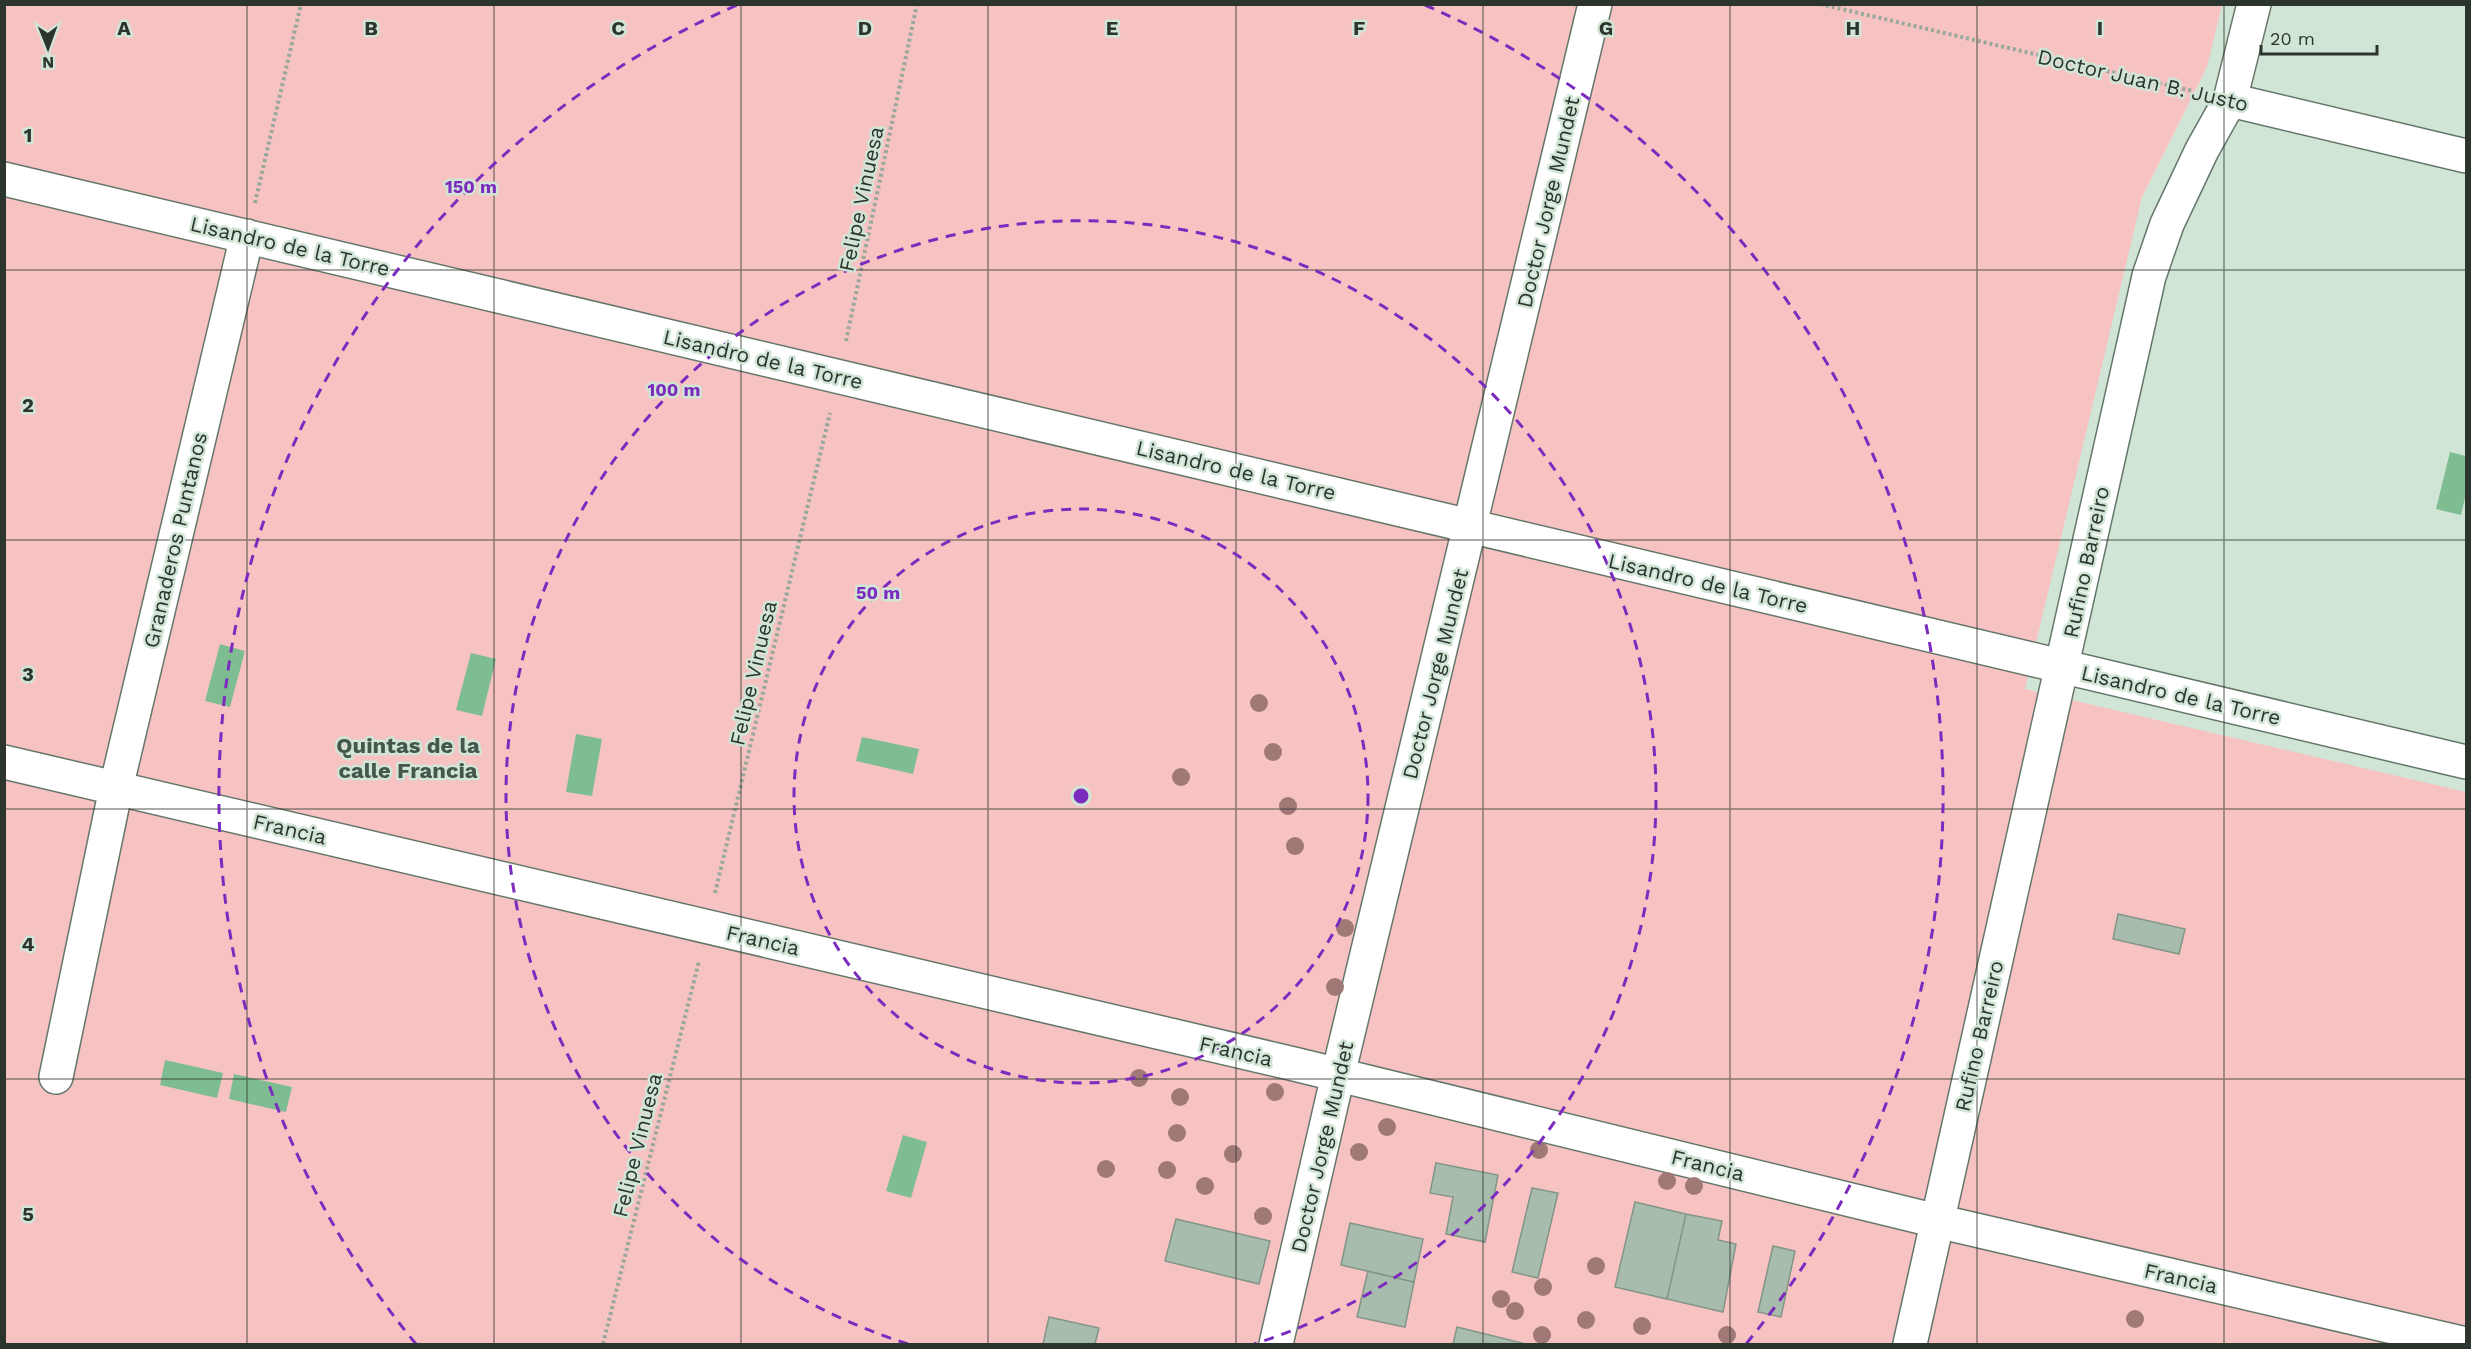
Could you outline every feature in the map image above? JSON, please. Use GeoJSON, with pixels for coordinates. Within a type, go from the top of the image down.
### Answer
{"type":"FeatureCollection","features":[{"type":"Feature","properties":{"kind":"street","name":"Doctor Jorge Mundet"},"geometry":{"type":"LineString","coordinates":[[1276,1344],[1594,4]]}},
{"type":"Feature","properties":{"kind":"street","name":"Rufino Barreiro"},"geometry":{"type":"LineString","coordinates":[[1910,1344],[2149,276],[2167,224],[2202,150],[2230,100],[2254,4]]}},
{"type":"Feature","properties":{"kind":"street","name":"Doctor Juan B. Justo"},"geometry":{"type":"LineString","coordinates":[[2230,100],[2466,156]]}},
{"type":"Feature","properties":{"kind":"street","name":"Lisandro de la Torre"},"geometry":{"type":"LineString","coordinates":[[4,179],[2466,762]]}},
{"type":"Feature","properties":{"kind":"street","name":"Granaderos Puntanos"},"geometry":{"type":"LineString","coordinates":[[56,1077],[116,788],[248,236]]}},
{"type":"Feature","properties":{"kind":"street","name":"Francia"},"geometry":{"type":"LineString","coordinates":[[4,762],[1338,1075],[1937,1221],[2466,1344]]}},
{"type":"Feature","properties":{"kind":"path"},"geometry":{"type":"LineString","coordinates":[[248,236],[301,4]]}},
{"type":"Feature","properties":{"kind":"path","name":"Felipe Vinuesa"},"geometry":{"type":"LineString","coordinates":[[603,1344],[707,927],[839,377],[917,4]]}},
{"type":"Feature","properties":{"kind":"path","name":"Doctor Juan B. Justo"},"geometry":{"type":"LineString","coordinates":[[1820,4],[2230,100]]}},
{"type":"Feature","properties":{"kind":"shaded area"},"geometry":{"type":"Polygon","coordinates":[[[5,5],[2222,5],[2207,67],[2142,197],[2025,689],[2466,792],[2466,1344],[5,1344],[5,5]]]}},
{"type":"Feature","properties":{"kind":"shaded area"},"geometry":{"type":"Polygon","coordinates":[[[2450,452],[2466,456],[2466,494],[2461,515],[2436,509],[2450,452]]]}},
{"type":"Feature","properties":{"kind":"shaded area"},"geometry":{"type":"Polygon","coordinates":[[[220,644],[245,651],[230,707],[205,701],[220,644]]]}},
{"type":"Feature","properties":{"kind":"shaded area"},"geometry":{"type":"Polygon","coordinates":[[[471,653],[496,659],[482,716],[456,710],[471,653]]]}},
{"type":"Feature","properties":{"kind":"shaded area"},"geometry":{"type":"Polygon","coordinates":[[[576,734],[602,739],[592,796],[566,792],[576,734]]]}},
{"type":"Feature","properties":{"kind":"shaded area"},"geometry":{"type":"Polygon","coordinates":[[[862,737],[919,749],[913,774],[856,761],[862,737]]]}},
{"type":"Feature","properties":{"kind":"shaded area"},"geometry":{"type":"Polygon","coordinates":[[[165,1060],[223,1073],[217,1098],[160,1085],[165,1060]]]}},
{"type":"Feature","properties":{"kind":"shaded area"},"geometry":{"type":"Polygon","coordinates":[[[234,1074],[292,1087],[286,1112],[229,1099],[234,1074]]]}},
{"type":"Feature","properties":{"kind":"shaded area"},"geometry":{"type":"Polygon","coordinates":[[[903,1135],[927,1142],[911,1198],[886,1191],[903,1135]]]}},
{"type":"Feature","properties":{"kind":"building"},"geometry":{"type":"Polygon","coordinates":[[[2118,914],[2185,929],[2179,954],[2113,939],[2118,914]]]}},
{"type":"Feature","properties":{"kind":"building"},"geometry":{"type":"Polygon","coordinates":[[[1436,1163],[1498,1175],[1485,1242],[1446,1234],[1453,1197],[1430,1193],[1436,1163]]]}},
{"type":"Feature","properties":{"kind":"building"},"geometry":{"type":"Polygon","coordinates":[[[1532,1188],[1558,1193],[1538,1278],[1512,1272],[1532,1188]]]}},
{"type":"Feature","properties":{"kind":"building"},"geometry":{"type":"Polygon","coordinates":[[[1635,1202],[1686,1214],[1667,1299],[1615,1287],[1635,1202]]]}},
{"type":"Feature","properties":{"kind":"building"},"geometry":{"type":"Polygon","coordinates":[[[1686,1214],[1722,1221],[1718,1240],[1736,1244],[1723,1312],[1667,1299],[1686,1214]]]}},
{"type":"Feature","properties":{"kind":"building"},"geometry":{"type":"Polygon","coordinates":[[[1176,1219],[1270,1241],[1259,1284],[1165,1261],[1176,1219]]]}},
{"type":"Feature","properties":{"kind":"building"},"geometry":{"type":"Polygon","coordinates":[[[1350,1223],[1423,1239],[1414,1282],[1341,1265],[1350,1223]]]}},
{"type":"Feature","properties":{"kind":"building"},"geometry":{"type":"Polygon","coordinates":[[[1773,1246],[1795,1251],[1781,1317],[1758,1312],[1773,1246]]]}},
{"type":"Feature","properties":{"kind":"building"},"geometry":{"type":"Polygon","coordinates":[[[1368,1271],[1414,1282],[1405,1327],[1357,1317],[1368,1271]]]}},
{"type":"Feature","properties":{"kind":"building"},"geometry":{"type":"Polygon","coordinates":[[[1049,1317],[1099,1328],[1095,1344],[1043,1344],[1049,1317]]]}},
{"type":"Feature","properties":{"kind":"building"},"geometry":{"type":"Polygon","coordinates":[[[1457,1327],[1522,1343],[1522,1344],[1453,1344],[1457,1327]]]}},
{"type":"Feature","properties":{"kind":"district","name":"Quintas de la calle Francia"},"geometry":{"type":"Point","coordinates":[408,758]}}]}
